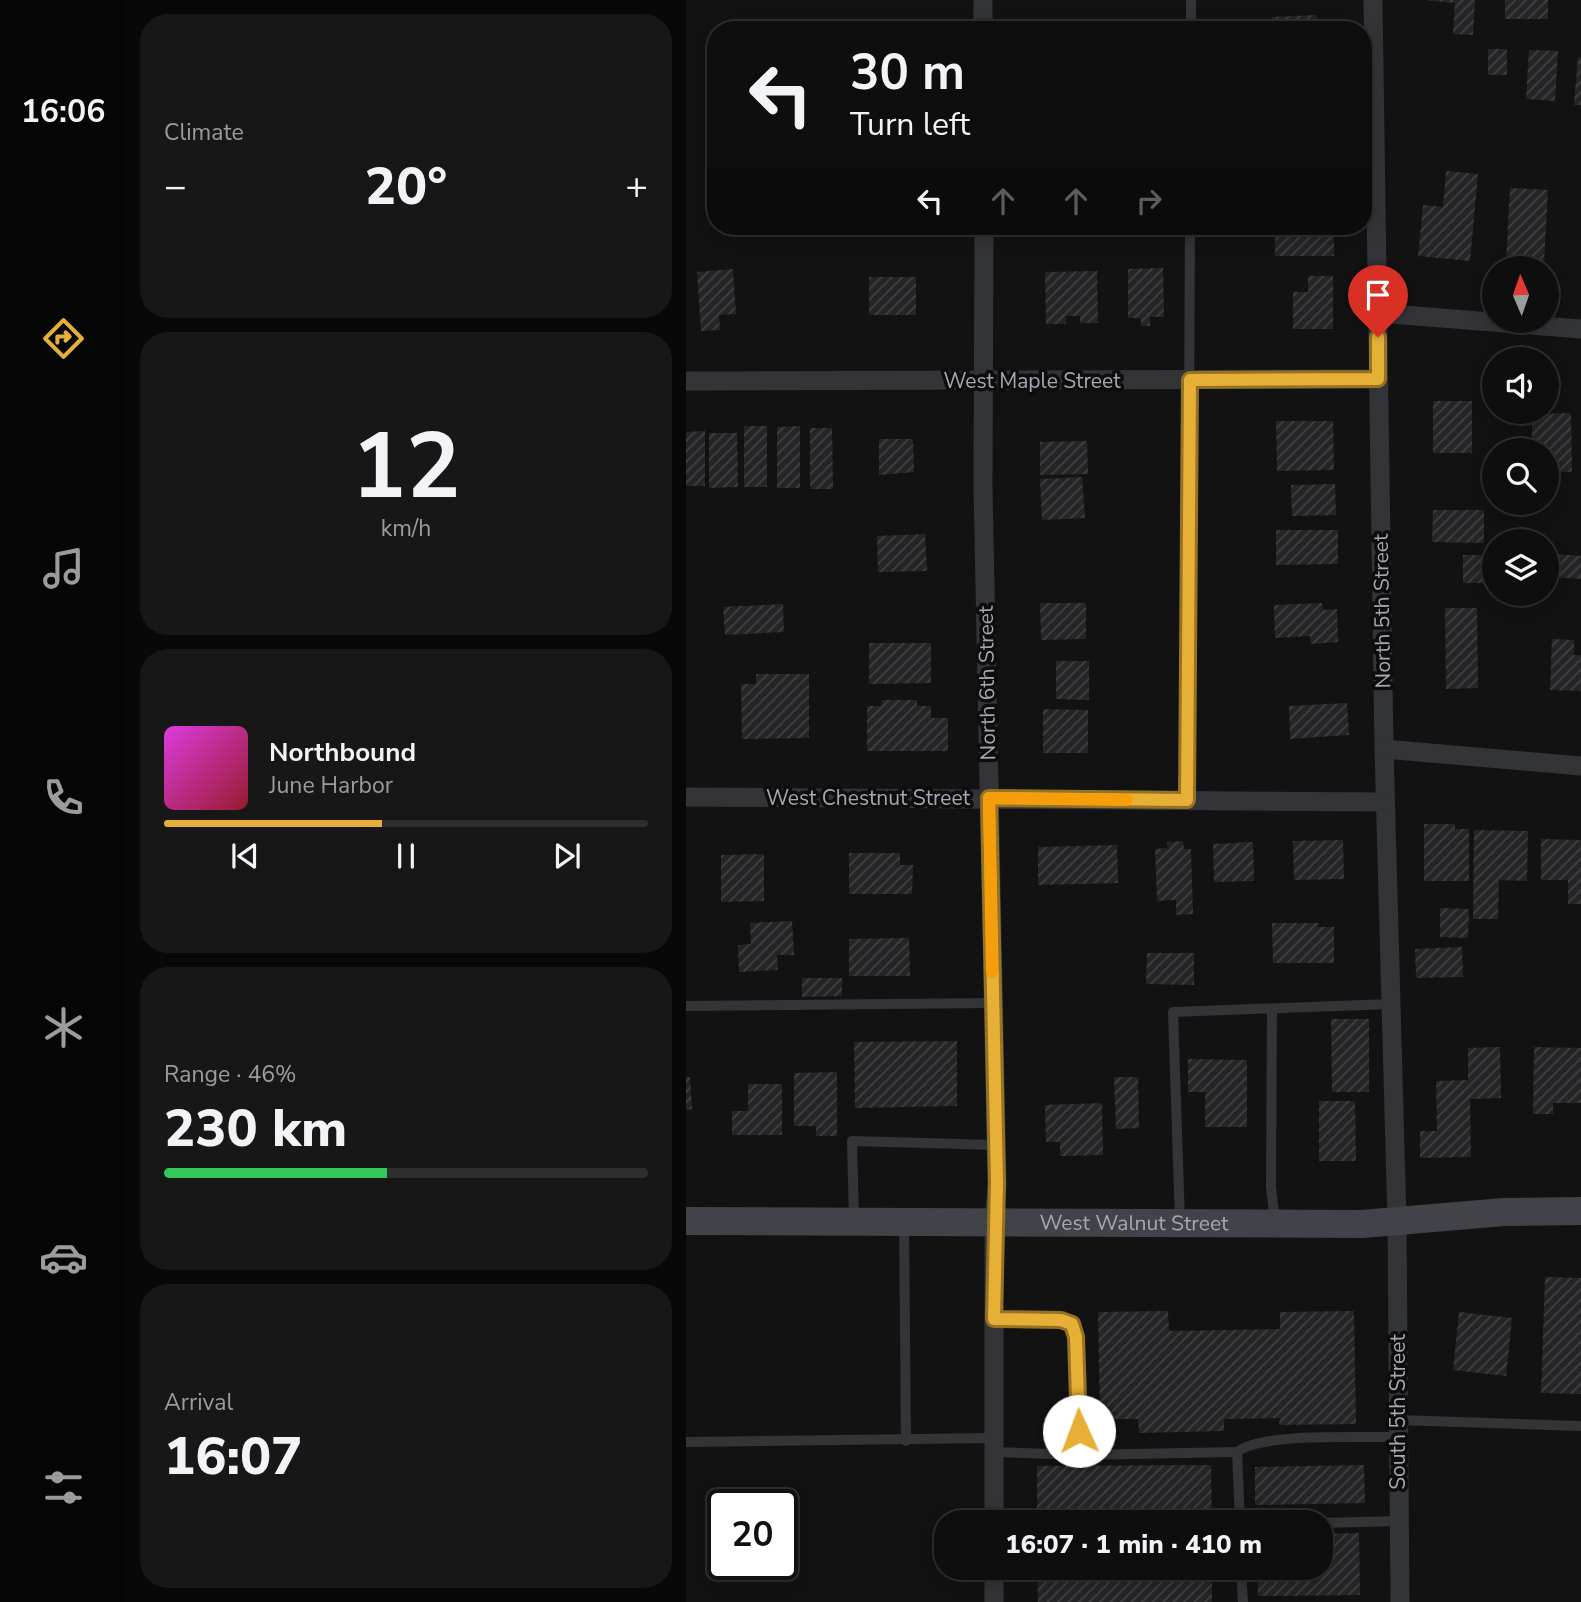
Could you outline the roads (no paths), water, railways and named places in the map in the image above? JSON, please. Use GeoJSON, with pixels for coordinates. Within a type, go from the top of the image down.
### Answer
{"type":"FeatureCollection","features":[{"type":"Feature","properties":{"kind":"main road","name":"West Walnut Street"},"geometry":{"type":"LineString","coordinates":[[686,1221],[1362,1224],[1504,1212],[1581,1211]]}},
{"type":"Feature","properties":{"kind":"street"},"geometry":{"type":"LineString","coordinates":[[983,0],[984,21]]}},
{"type":"Feature","properties":{"kind":"street","name":"North 5th Street"},"geometry":{"type":"LineString","coordinates":[[1373,0],[1385,803],[1397,1221]]}},
{"type":"Feature","properties":{"kind":"street","name":"North 6th Street"},"geometry":{"type":"LineString","coordinates":[[984,235],[983,487],[996,1144],[994,1510]]}},
{"type":"Feature","properties":{"kind":"street"},"geometry":{"type":"LineString","coordinates":[[1378,313],[1581,329]]}},
{"type":"Feature","properties":{"kind":"street","name":"West Maple Street"},"geometry":{"type":"LineString","coordinates":[[686,381],[1378,379]]}},
{"type":"Feature","properties":{"kind":"street"},"geometry":{"type":"LineString","coordinates":[[1384,749],[1581,766]]}},
{"type":"Feature","properties":{"kind":"street","name":"West Chestnut Street"},"geometry":{"type":"LineString","coordinates":[[686,797],[1385,803]]}},
{"type":"Feature","properties":{"kind":"street","name":"South 5th Street"},"geometry":{"type":"LineString","coordinates":[[1397,1221],[1400,1602]]}},
{"type":"Feature","properties":{"kind":"street"},"geometry":{"type":"LineString","coordinates":[[994,1580],[994,1602]]}},
{"type":"Feature","properties":{"kind":"lane"},"geometry":{"type":"LineString","coordinates":[[1191,0],[1191,21]]}},
{"type":"Feature","properties":{"kind":"lane"},"geometry":{"type":"LineString","coordinates":[[1187,800],[1190,235]]}},
{"type":"Feature","properties":{"kind":"lane"},"geometry":{"type":"LineString","coordinates":[[686,1006],[993,1003]]}},
{"type":"Feature","properties":{"kind":"lane"},"geometry":{"type":"LineString","coordinates":[[1180,1225],[1173,1012],[1391,1004]]}},
{"type":"Feature","properties":{"kind":"lane"},"geometry":{"type":"LineString","coordinates":[[1272,1009],[1271,1187],[1275,1222]]}},
{"type":"Feature","properties":{"kind":"lane"},"geometry":{"type":"LineString","coordinates":[[854,1223],[852,1141],[996,1144]]}},
{"type":"Feature","properties":{"kind":"lane"},"geometry":{"type":"LineString","coordinates":[[904,1223],[906,1441]]}},
{"type":"Feature","properties":{"kind":"lane"},"geometry":{"type":"LineString","coordinates":[[994,1319],[1061,1320],[1072,1324],[1076,1337],[1080,1455]]}},
{"type":"Feature","properties":{"kind":"lane"},"geometry":{"type":"LineString","coordinates":[[686,1442],[906,1441],[994,1445],[1080,1455],[1237,1452],[1247,1444],[1271,1440],[1399,1429],[1581,1426]]}},
{"type":"Feature","properties":{"kind":"lane"},"geometry":{"type":"LineString","coordinates":[[1237,1452],[1239,1510]]}},
{"type":"Feature","properties":{"kind":"lane"},"geometry":{"type":"LineString","coordinates":[[1333,1522],[1399,1521]]}},
{"type":"Feature","properties":{"kind":"lane"},"geometry":{"type":"LineString","coordinates":[[1241,1580],[1242,1602]]}}]}
